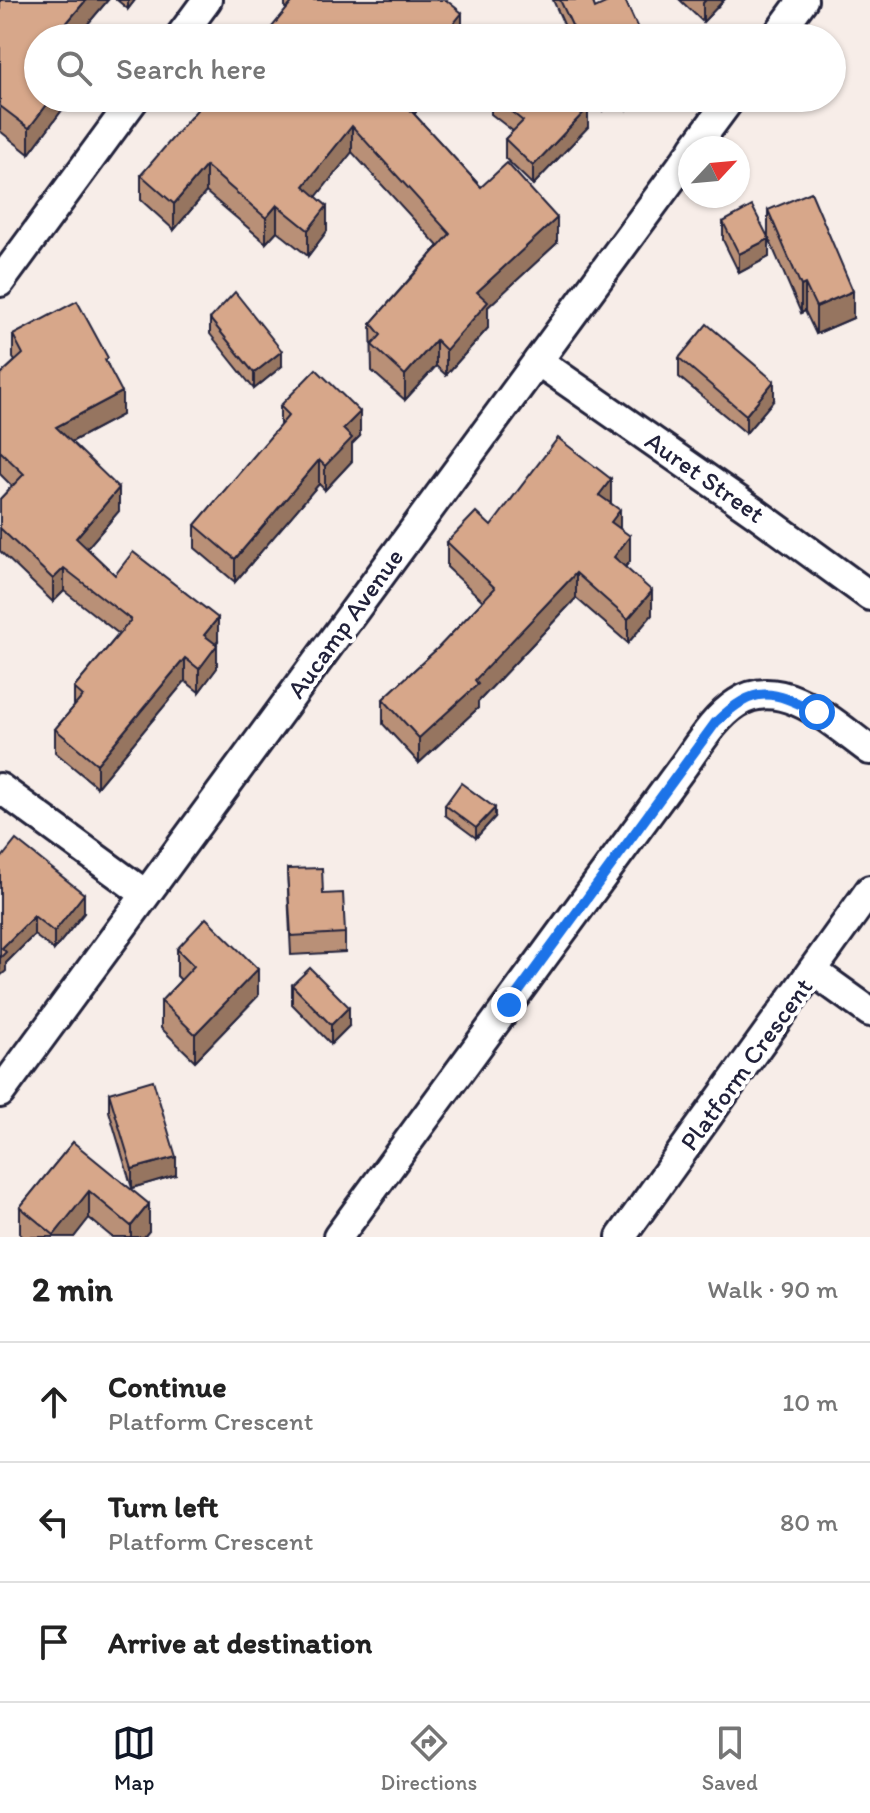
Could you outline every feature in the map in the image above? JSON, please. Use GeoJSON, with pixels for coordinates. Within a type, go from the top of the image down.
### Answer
{"type":"FeatureCollection","features":[{"type":"Feature","properties":{"kind":"street"},"geometry":{"type":"LineString","coordinates":[[189,24],[207,0]]}},
{"type":"Feature","properties":{"kind":"street"},"geometry":{"type":"LineString","coordinates":[[785,24],[803,0]]}},
{"type":"Feature","properties":{"kind":"street"},"geometry":{"type":"LineString","coordinates":[[0,282],[125,112]]}},
{"type":"Feature","properties":{"kind":"street"},"geometry":{"type":"LineString","coordinates":[[703,136],[721,112]]}},
{"type":"Feature","properties":{"kind":"street","name":"Aucamp Avenue"},"geometry":{"type":"LineString","coordinates":[[0,1093],[678,170]]}},
{"type":"Feature","properties":{"kind":"street","name":"Auret Street"},"geometry":{"type":"LineString","coordinates":[[538,361],[870,596]]}},
{"type":"Feature","properties":{"kind":"street"},"geometry":{"type":"LineString","coordinates":[[338,1237],[692,754],[716,722],[736,703],[763,694],[783,696],[817,712],[870,750]]}},
{"type":"Feature","properties":{"kind":"street"},"geometry":{"type":"LineString","coordinates":[[0,788],[145,894]]}},
{"type":"Feature","properties":{"kind":"street","name":"Platform Crescent"},"geometry":{"type":"LineString","coordinates":[[621,1237],[870,890]]}},
{"type":"Feature","properties":{"kind":"street"},"geometry":{"type":"LineString","coordinates":[[813,971],[870,1012]]}},
{"type":"Feature","properties":{"kind":"building"},"geometry":{"type":"Polygon","coordinates":[[[0,0],[86,0],[66,24],[24,24],[24,112],[41,112],[29,128],[0,106],[0,0]]]}},
{"type":"Feature","properties":{"kind":"building"},"geometry":{"type":"Polygon","coordinates":[[[294,0],[446,0],[462,13],[453,24],[274,24],[294,0]]]}},
{"type":"Feature","properties":{"kind":"building"},"geometry":{"type":"Polygon","coordinates":[[[560,0],[592,0],[595,8],[612,0],[625,0],[636,24],[571,24],[560,0]]]}},
{"type":"Feature","properties":{"kind":"building"},"geometry":{"type":"Polygon","coordinates":[[[195,112],[412,112],[481,187],[507,163],[557,218],[477,292],[488,302],[446,350],[436,340],[405,375],[372,345],[381,335],[371,323],[450,234],[352,126],[304,186],[327,206],[308,230],[277,205],[266,218],[206,166],[174,204],[141,175],[195,112]]]}},
{"type":"Feature","properties":{"kind":"building"},"geometry":{"type":"Polygon","coordinates":[[[512,112],[584,112],[533,166],[505,139],[523,121],[512,112]]]}},
{"type":"Feature","properties":{"kind":"building"},"geometry":{"type":"Polygon","coordinates":[[[811,192],[853,291],[816,307],[805,284],[801,286],[768,210],[811,192]]]}},
{"type":"Feature","properties":{"kind":"building"},"geometry":{"type":"Polygon","coordinates":[[[750,207],[769,239],[739,254],[723,222],[750,207]]]}},
{"type":"Feature","properties":{"kind":"building"},"geometry":{"type":"Polygon","coordinates":[[[235,292],[282,351],[254,373],[210,319],[235,292]]]}},
{"type":"Feature","properties":{"kind":"building"},"geometry":{"type":"Polygon","coordinates":[[[77,301],[108,358],[105,360],[122,392],[56,427],[119,488],[76,538],[115,575],[133,552],[218,618],[204,635],[217,645],[199,669],[185,658],[97,764],[55,729],[83,696],[74,688],[131,620],[64,568],[53,579],[0,528],[0,499],[24,474],[0,451],[0,375],[23,354],[13,335],[77,301]]]}},
{"type":"Feature","properties":{"kind":"building"},"geometry":{"type":"Polygon","coordinates":[[[707,324],[774,381],[746,415],[679,358],[707,324]]]}},
{"type":"Feature","properties":{"kind":"building"},"geometry":{"type":"Polygon","coordinates":[[[316,369],[360,412],[343,429],[352,438],[325,466],[319,460],[235,559],[195,525],[289,415],[280,406],[316,369]]]}},
{"type":"Feature","properties":{"kind":"building"},"geometry":{"type":"Polygon","coordinates":[[[558,438],[611,479],[599,495],[620,510],[611,522],[630,536],[614,557],[652,591],[628,619],[576,573],[475,680],[478,684],[419,738],[383,699],[438,648],[495,588],[447,542],[476,512],[491,526],[558,438]]]}},
{"type":"Feature","properties":{"kind":"building"},"geometry":{"type":"Polygon","coordinates":[[[461,783],[495,808],[476,828],[445,805],[461,783]]]}},
{"type":"Feature","properties":{"kind":"building"},"geometry":{"type":"Polygon","coordinates":[[[16,840],[84,894],[54,932],[34,916],[2,948],[6,952],[0,958],[0,860],[16,840]]]}},
{"type":"Feature","properties":{"kind":"building"},"geometry":{"type":"Polygon","coordinates":[[[322,868],[323,894],[343,893],[345,933],[291,936],[287,869],[322,868]]]}},
{"type":"Feature","properties":{"kind":"building"},"geometry":{"type":"Polygon","coordinates":[[[206,918],[258,969],[195,1034],[161,1001],[194,966],[177,949],[206,918]]]}},
{"type":"Feature","properties":{"kind":"building"},"geometry":{"type":"Polygon","coordinates":[[[310,968],[349,1007],[331,1025],[292,985],[310,968]]]}},
{"type":"Feature","properties":{"kind":"building"},"geometry":{"type":"Polygon","coordinates":[[[153,1080],[176,1157],[132,1169],[109,1093],[153,1080]]]}},
{"type":"Feature","properties":{"kind":"building"},"geometry":{"type":"Polygon","coordinates":[[[73,1142],[149,1204],[131,1226],[89,1191],[54,1235],[20,1207],[73,1142]]]}},
{"type":"Feature","properties":{"kind":"route"},"geometry":{"type":"LineString","coordinates":[[509,1005],[716,722],[736,703],[763,694],[783,696],[817,712]]}}]}
